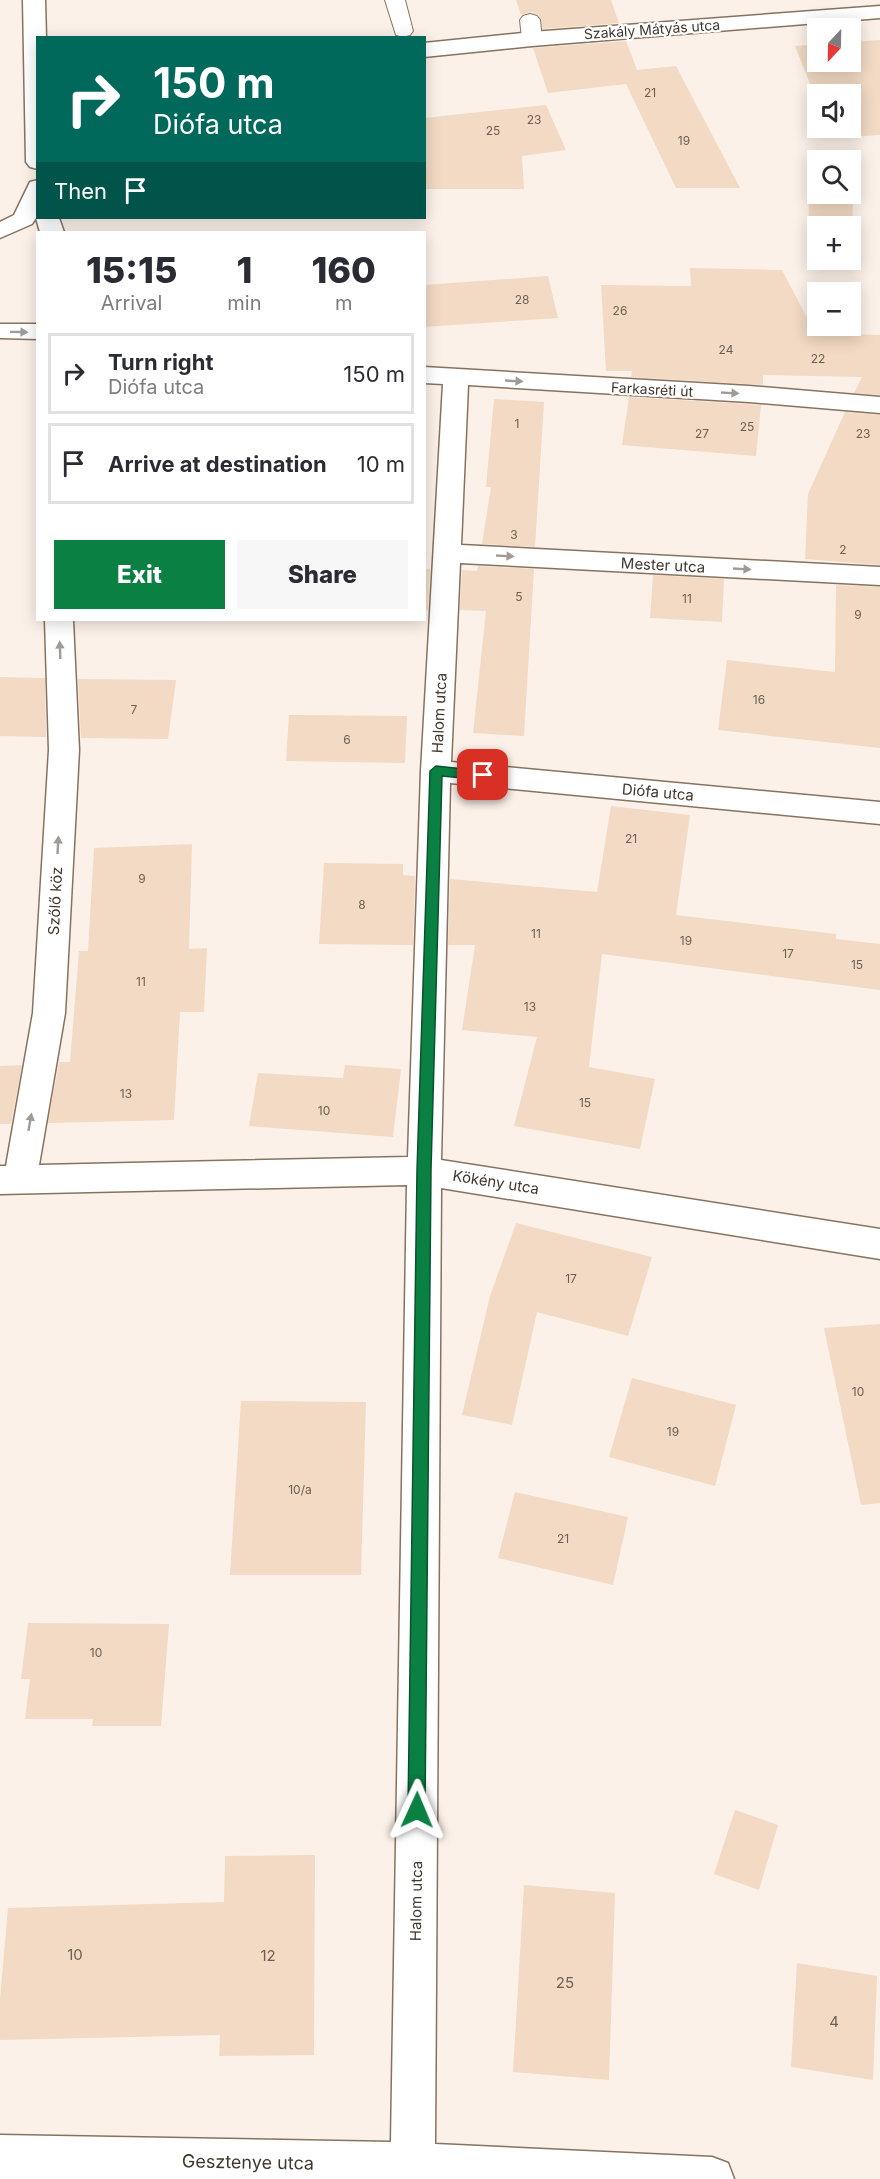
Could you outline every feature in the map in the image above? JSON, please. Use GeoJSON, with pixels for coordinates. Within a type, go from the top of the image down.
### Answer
{"type":"FeatureCollection","features":[{"type":"Feature","properties":{"kind":"street"},"geometry":{"type":"LineString","coordinates":[[34,0],[36,91]]}},
{"type":"Feature","properties":{"kind":"street","name":"Szakály Mátyás utca"},"geometry":{"type":"LineString","coordinates":[[426,50],[531,29],[880,12]]}},
{"type":"Feature","properties":{"kind":"street"},"geometry":{"type":"LineString","coordinates":[[0,231],[24,219],[36,192]]}},
{"type":"Feature","properties":{"kind":"street"},"geometry":{"type":"LineString","coordinates":[[0,331],[36,332]]}},
{"type":"Feature","properties":{"kind":"street","name":"Farkasréti út"},"geometry":{"type":"LineString","coordinates":[[426,375],[749,394],[880,405]]}},
{"type":"Feature","properties":{"kind":"street","name":"Halom utca"},"geometry":{"type":"LineString","coordinates":[[413,2165],[424,1170],[436,771],[456,377]]}},
{"type":"Feature","properties":{"kind":"street","name":"Mester utca"},"geometry":{"type":"LineString","coordinates":[[446,553],[880,576]]}},
{"type":"Feature","properties":{"kind":"street","name":"Szőlő köz"},"geometry":{"type":"LineString","coordinates":[[10,1180],[49,1013],[64,750],[59,621]]}},
{"type":"Feature","properties":{"kind":"street","name":"Diófa utca"},"geometry":{"type":"LineString","coordinates":[[436,771],[880,813]]}},
{"type":"Feature","properties":{"kind":"street","name":"Kökény utca"},"geometry":{"type":"LineString","coordinates":[[10,1180],[424,1170],[880,1244]]}},
{"type":"Feature","properties":{"kind":"street","name":"Gesztenye utca"},"geometry":{"type":"LineString","coordinates":[[0,2157],[413,2165],[712,2179]]}},
{"type":"Feature","properties":{"kind":"lane"},"geometry":{"type":"LineString","coordinates":[[395,0],[403,31]]}},
{"type":"Feature","properties":{"kind":"building"},"geometry":{"type":"Polygon","coordinates":[[[516,0],[611,0],[619,23],[543,29],[539,15],[531,12],[521,15],[516,0]]]}},
{"type":"Feature","properties":{"kind":"building"},"geometry":{"type":"Polygon","coordinates":[[[880,40],[880,135],[861,136],[861,84],[810,84],[795,46],[807,45],[807,72],[861,72],[861,41],[880,40]]]}},
{"type":"Feature","properties":{"kind":"building"},"geometry":{"type":"Polygon","coordinates":[[[626,41],[637,70],[676,66],[740,188],[676,188],[626,84],[548,93],[533,48],[626,41]]]}},
{"type":"Feature","properties":{"kind":"building"},"geometry":{"type":"Polygon","coordinates":[[[546,105],[566,150],[522,156],[524,189],[426,189],[426,118],[546,105]]]}},
{"type":"Feature","properties":{"kind":"building"},"geometry":{"type":"Polygon","coordinates":[[[809,204],[853,204],[853,216],[809,216],[809,204]]]}},
{"type":"Feature","properties":{"kind":"building"},"geometry":{"type":"Polygon","coordinates":[[[690,268],[782,270],[807,318],[807,336],[880,335],[880,395],[854,393],[862,377],[763,375],[763,385],[631,377],[632,371],[606,371],[601,285],[691,286],[690,268]]]}},
{"type":"Feature","properties":{"kind":"building"},"geometry":{"type":"Polygon","coordinates":[[[548,276],[558,318],[426,327],[426,285],[548,276]]]}},
{"type":"Feature","properties":{"kind":"building"},"geometry":{"type":"Polygon","coordinates":[[[629,397],[761,405],[756,456],[622,445],[629,397]]]}},
{"type":"Feature","properties":{"kind":"building"},"geometry":{"type":"Polygon","coordinates":[[[494,399],[544,402],[535,547],[482,544],[491,487],[486,487],[494,399]]]}},
{"type":"Feature","properties":{"kind":"building"},"geometry":{"type":"Polygon","coordinates":[[[845,412],[880,415],[880,565],[805,559],[808,494],[845,412]]]}},
{"type":"Feature","properties":{"kind":"building"},"geometry":{"type":"Polygon","coordinates":[[[478,566],[534,569],[524,736],[473,733],[486,611],[460,610],[462,570],[477,571],[478,566]]]}},
{"type":"Feature","properties":{"kind":"building"},"geometry":{"type":"Polygon","coordinates":[[[426,569],[430,569],[428,610],[426,610],[426,569]]]}},
{"type":"Feature","properties":{"kind":"building"},"geometry":{"type":"Polygon","coordinates":[[[653,575],[724,579],[722,622],[650,618],[653,575]]]}},
{"type":"Feature","properties":{"kind":"building"},"geometry":{"type":"Polygon","coordinates":[[[836,585],[880,587],[880,748],[718,730],[727,660],[835,672],[836,585]]]}},
{"type":"Feature","properties":{"kind":"building"},"geometry":{"type":"Polygon","coordinates":[[[0,677],[45,678],[46,737],[0,736],[0,677]]]}},
{"type":"Feature","properties":{"kind":"building"},"geometry":{"type":"Polygon","coordinates":[[[78,679],[176,680],[168,739],[81,738],[78,679]]]}},
{"type":"Feature","properties":{"kind":"building"},"geometry":{"type":"Polygon","coordinates":[[[289,715],[407,716],[405,763],[286,761],[289,715]]]}},
{"type":"Feature","properties":{"kind":"building"},"geometry":{"type":"Polygon","coordinates":[[[611,806],[690,815],[676,915],[836,934],[836,939],[880,944],[880,990],[602,954],[589,1067],[655,1079],[640,1149],[514,1126],[537,1037],[462,1030],[475,945],[448,945],[450,879],[597,892],[611,806]]]}},
{"type":"Feature","properties":{"kind":"building"},"geometry":{"type":"Polygon","coordinates":[[[192,844],[189,949],[207,948],[204,1012],[180,1012],[174,1120],[48,1123],[59,1062],[70,1062],[79,951],[88,951],[94,848],[192,844]]]}},
{"type":"Feature","properties":{"kind":"building"},"geometry":{"type":"Polygon","coordinates":[[[324,863],[403,864],[403,875],[415,876],[413,945],[319,944],[324,863]]]}},
{"type":"Feature","properties":{"kind":"building"},"geometry":{"type":"Polygon","coordinates":[[[22,1065],[11,1124],[0,1124],[0,1066],[22,1065]]]}},
{"type":"Feature","properties":{"kind":"building"},"geometry":{"type":"Polygon","coordinates":[[[345,1065],[401,1069],[393,1137],[249,1126],[258,1073],[343,1078],[345,1065]]]}},
{"type":"Feature","properties":{"kind":"building"},"geometry":{"type":"Polygon","coordinates":[[[516,1223],[652,1257],[628,1336],[537,1312],[512,1425],[462,1415],[490,1296],[516,1223]]]}},
{"type":"Feature","properties":{"kind":"building"},"geometry":{"type":"Polygon","coordinates":[[[880,1324],[880,1503],[861,1505],[824,1328],[880,1324]]]}},
{"type":"Feature","properties":{"kind":"building"},"geometry":{"type":"Polygon","coordinates":[[[632,1378],[736,1405],[715,1486],[609,1457],[632,1378]]]}},
{"type":"Feature","properties":{"kind":"building"},"geometry":{"type":"Polygon","coordinates":[[[241,1401],[366,1402],[361,1575],[230,1575],[241,1401]]]}},
{"type":"Feature","properties":{"kind":"building"},"geometry":{"type":"Polygon","coordinates":[[[515,1492],[628,1517],[613,1585],[498,1558],[515,1492]]]}},
{"type":"Feature","properties":{"kind":"building"},"geometry":{"type":"Polygon","coordinates":[[[28,1623],[169,1624],[161,1726],[92,1726],[93,1719],[25,1719],[30,1679],[21,1679],[28,1623]]]}},
{"type":"Feature","properties":{"kind":"building"},"geometry":{"type":"Polygon","coordinates":[[[735,1810],[778,1825],[759,1890],[714,1874],[735,1810]]]}},
{"type":"Feature","properties":{"kind":"building"},"geometry":{"type":"Polygon","coordinates":[[[315,1855],[314,2055],[219,2056],[220,2035],[0,2040],[0,2000],[8,1908],[224,1902],[225,1856],[315,1855]]]}},
{"type":"Feature","properties":{"kind":"building"},"geometry":{"type":"Polygon","coordinates":[[[524,1885],[615,1893],[609,2080],[513,2072],[524,1885]]]}},
{"type":"Feature","properties":{"kind":"building"},"geometry":{"type":"Polygon","coordinates":[[[797,1963],[877,1976],[873,2080],[791,2067],[797,1963]]]}},
{"type":"Feature","properties":{"kind":"route"},"geometry":{"type":"LineString","coordinates":[[417,1810],[424,1170],[436,771],[483,775]]}}]}
